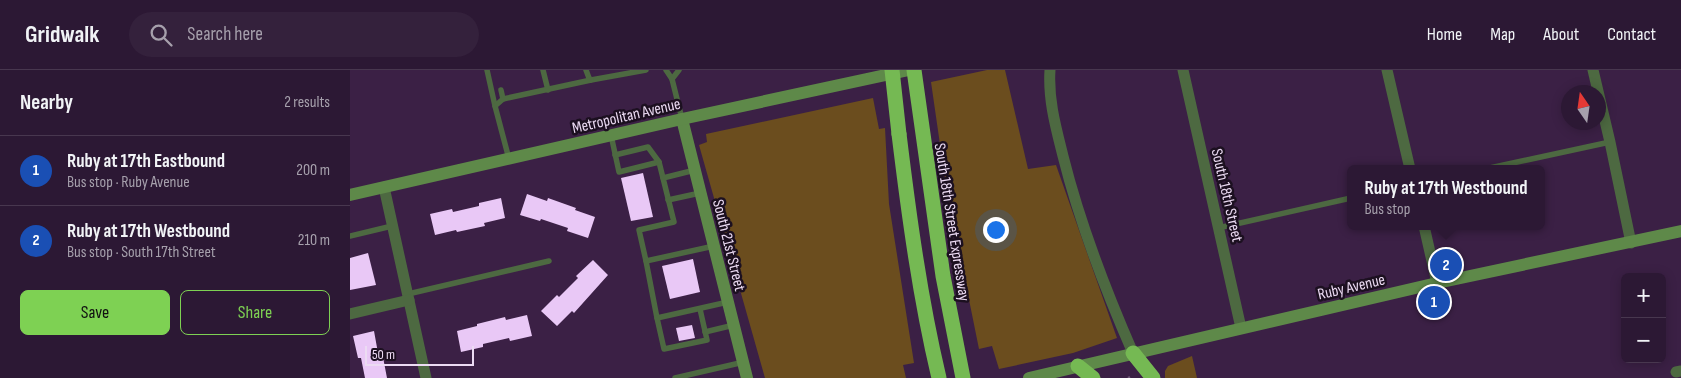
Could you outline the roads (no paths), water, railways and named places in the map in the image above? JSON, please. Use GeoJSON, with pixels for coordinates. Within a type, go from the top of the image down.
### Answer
{"type":"FeatureCollection","features":[{"type":"Feature","properties":{"kind":"highway"},"geometry":{"type":"LineString","coordinates":[[892,70],[907,203],[935,360],[940,378]]}},
{"type":"Feature","properties":{"kind":"highway","name":"South 18th Street Expressway"},"geometry":{"type":"LineString","coordinates":[[914,70],[943,276],[963,378]]}},
{"type":"Feature","properties":{"kind":"highway"},"geometry":{"type":"LineString","coordinates":[[1132,378],[1133,354]]}},
{"type":"Feature","properties":{"kind":"highway"},"geometry":{"type":"LineString","coordinates":[[1133,354],[1153,378]]}},
{"type":"Feature","properties":{"kind":"highway"},"geometry":{"type":"LineString","coordinates":[[1078,366],[1093,378]]}},
{"type":"Feature","properties":{"kind":"street","name":"Metropolitan Avenue"},"geometry":{"type":"LineString","coordinates":[[350,195],[682,119],[909,70]]}},
{"type":"Feature","properties":{"kind":"street"},"geometry":{"type":"LineString","coordinates":[[1050,70],[1049,84],[1052,114],[1073,197],[1108,298],[1133,354]]}},
{"type":"Feature","properties":{"kind":"street","name":"South 18th Street"},"geometry":{"type":"LineString","coordinates":[[1183,70],[1241,328]]}},
{"type":"Feature","properties":{"kind":"street"},"geometry":{"type":"LineString","coordinates":[[1388,70],[1409,165]]}},
{"type":"Feature","properties":{"kind":"street"},"geometry":{"type":"LineString","coordinates":[[1593,70],[1631,242]]}},
{"type":"Feature","properties":{"kind":"street","name":"South 21st Street"},"geometry":{"type":"LineString","coordinates":[[682,119],[748,378]]}},
{"type":"Feature","properties":{"kind":"street"},"geometry":{"type":"LineString","coordinates":[[384,187],[426,378]]}},
{"type":"Feature","properties":{"kind":"street"},"geometry":{"type":"LineString","coordinates":[[1425,230],[1437,283]]}},
{"type":"Feature","properties":{"kind":"street","name":"Ruby Avenue"},"geometry":{"type":"LineString","coordinates":[[1029,378],[1437,283],[1681,231]]}},
{"type":"Feature","properties":{"kind":"street"},"geometry":{"type":"LineString","coordinates":[[350,314],[408,297]]}},
{"type":"Feature","properties":{"kind":"lane"},"geometry":{"type":"LineString","coordinates":[[487,70],[509,159]]}},
{"type":"Feature","properties":{"kind":"lane"},"geometry":{"type":"LineString","coordinates":[[543,70],[548,90]]}},
{"type":"Feature","properties":{"kind":"lane"},"geometry":{"type":"LineString","coordinates":[[586,70],[588,78],[591,80]]}},
{"type":"Feature","properties":{"kind":"lane"},"geometry":{"type":"LineString","coordinates":[[496,106],[503,99],[646,70]]}},
{"type":"Feature","properties":{"kind":"lane"},"geometry":{"type":"LineString","coordinates":[[665,70],[672,79],[682,119]]}},
{"type":"Feature","properties":{"kind":"lane"},"geometry":{"type":"LineString","coordinates":[[672,79],[679,70]]}},
{"type":"Feature","properties":{"kind":"lane"},"geometry":{"type":"LineString","coordinates":[[529,85],[531,93]]}},
{"type":"Feature","properties":{"kind":"lane"},"geometry":{"type":"LineString","coordinates":[[516,88],[518,96]]}},
{"type":"Feature","properties":{"kind":"lane"},"geometry":{"type":"LineString","coordinates":[[501,90],[503,99]]}},
{"type":"Feature","properties":{"kind":"lane"},"geometry":{"type":"LineString","coordinates":[[611,136],[619,172],[660,162]]}},
{"type":"Feature","properties":{"kind":"lane"},"geometry":{"type":"LineString","coordinates":[[1504,165],[1610,142]]}},
{"type":"Feature","properties":{"kind":"lane"},"geometry":{"type":"LineString","coordinates":[[615,155],[648,147],[660,162],[674,222],[639,230],[664,349],[707,340],[700,308]]}},
{"type":"Feature","properties":{"kind":"lane"},"geometry":{"type":"LineString","coordinates":[[663,178],[695,170]]}},
{"type":"Feature","properties":{"kind":"lane"},"geometry":{"type":"LineString","coordinates":[[668,200],[700,192]]}},
{"type":"Feature","properties":{"kind":"lane"},"geometry":{"type":"LineString","coordinates":[[1218,228],[1347,199]]}},
{"type":"Feature","properties":{"kind":"lane"},"geometry":{"type":"LineString","coordinates":[[350,236],[392,226]]}},
{"type":"Feature","properties":{"kind":"lane"},"geometry":{"type":"LineString","coordinates":[[646,261],[714,246]]}},
{"type":"Feature","properties":{"kind":"lane"},"geometry":{"type":"LineString","coordinates":[[408,297],[549,261]]}},
{"type":"Feature","properties":{"kind":"lane"},"geometry":{"type":"LineString","coordinates":[[658,318],[728,302]]}},
{"type":"Feature","properties":{"kind":"lane"},"geometry":{"type":"LineString","coordinates":[[705,332],[734,325]]}},
{"type":"Feature","properties":{"kind":"lane"},"geometry":{"type":"LineString","coordinates":[[674,378],[744,362]]}},
{"type":"Feature","properties":{"kind":"place","name":"Ruby at 17th Westbound"},"geometry":{"type":"Point","coordinates":[1446,265]}},
{"type":"Feature","properties":{"kind":"place","name":"Ruby at 17th Eastbound"},"geometry":{"type":"Point","coordinates":[1434,302]}}]}
